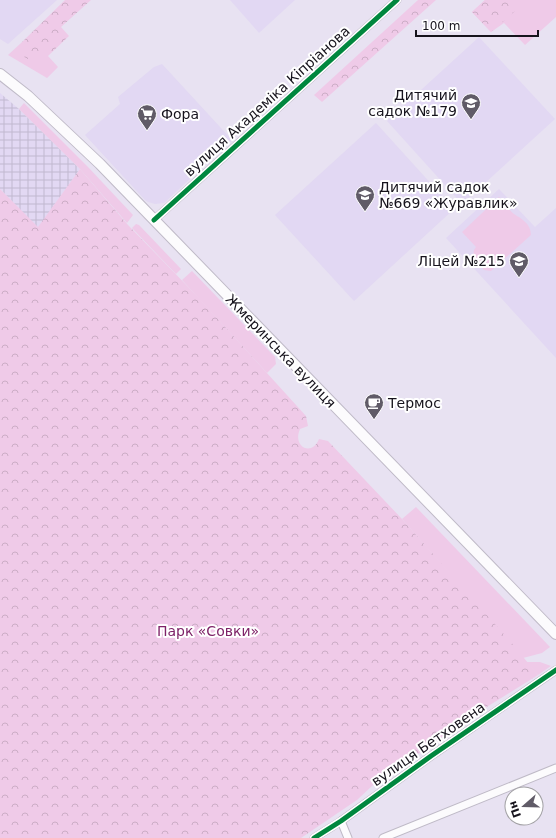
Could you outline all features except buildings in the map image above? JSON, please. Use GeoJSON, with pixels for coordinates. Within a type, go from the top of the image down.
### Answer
{"type":"FeatureCollection","features":[{"type":"Feature","properties":{"kind":"main road","name":"Жмеринська вулиця"},"geometry":{"type":"LineString","coordinates":[[0,74],[28,96],[100,164],[556,634]]}},
{"type":"Feature","properties":{"kind":"street","name":"вулиця Академіка Кіпріанова"},"geometry":{"type":"LineString","coordinates":[[154,220],[397,0]]}},
{"type":"Feature","properties":{"kind":"street","name":"вулиця Бетховена"},"geometry":{"type":"LineString","coordinates":[[314,838],[341,821],[430,756],[556,670]]}},
{"type":"Feature","properties":{"kind":"street"},"geometry":{"type":"LineString","coordinates":[[383,838],[556,768]]}},
{"type":"Feature","properties":{"kind":"street"},"geometry":{"type":"LineString","coordinates":[[341,821],[348,838]]}},
{"type":"Feature","properties":{"kind":"shaded area"},"geometry":{"type":"Polygon","coordinates":[[[0,0],[57,0],[8,44],[0,39],[0,0]]]}},
{"type":"Feature","properties":{"kind":"shaded area"},"geometry":{"type":"Polygon","coordinates":[[[230,0],[295,0],[259,33],[230,0]]]}},
{"type":"Feature","properties":{"kind":"shaded area","name":"Дитячий садок №179"},"geometry":{"type":"Polygon","coordinates":[[[479,37],[555,119],[462,204],[387,121],[479,37]]]}},
{"type":"Feature","properties":{"kind":"shaded area"},"geometry":{"type":"Polygon","coordinates":[[[162,64],[232,140],[164,203],[155,204],[145,200],[85,135],[120,104],[118,97],[154,67],[162,64]]]}},
{"type":"Feature","properties":{"kind":"shaded area"},"geometry":{"type":"Polygon","coordinates":[[[0,93],[19,109],[80,169],[38,228],[0,189],[0,93]]]}},
{"type":"Feature","properties":{"kind":"shaded area","name":"Дитячий садок №669 «Журавлик»"},"geometry":{"type":"Polygon","coordinates":[[[376,123],[454,209],[354,301],[275,215],[376,123]]]}},
{"type":"Feature","properties":{"kind":"shaded area","name":"Ліцей №215"},"geometry":{"type":"Polygon","coordinates":[[[499,189],[535,227],[556,208],[556,358],[446,238],[499,189]]]}},
{"type":"Feature","properties":{"kind":"green space"},"geometry":{"type":"Polygon","coordinates":[[[65,0],[91,0],[61,27],[69,36],[48,56],[37,56],[27,59],[19,53],[20,44],[65,0]]]}},
{"type":"Feature","properties":{"kind":"green space"},"geometry":{"type":"Polygon","coordinates":[[[418,0],[436,0],[322,102],[314,95],[418,0]]]}},
{"type":"Feature","properties":{"kind":"green space"},"geometry":{"type":"Polygon","coordinates":[[[485,0],[556,0],[556,17],[525,45],[504,23],[491,32],[472,12],[485,0]]]}},
{"type":"Feature","properties":{"kind":"green space"},"geometry":{"type":"Polygon","coordinates":[[[485,0],[506,0],[515,11],[491,32],[472,12],[485,0]]]}},
{"type":"Feature","properties":{"kind":"green space"},"geometry":{"type":"Polygon","coordinates":[[[20,44],[20,53],[48,56],[58,67],[47,78],[8,55],[20,44]]]}},
{"type":"Feature","properties":{"kind":"green space"},"geometry":{"type":"Polygon","coordinates":[[[24,103],[88,167],[133,215],[127,223],[80,169],[19,109],[24,103]]]}},
{"type":"Feature","properties":{"kind":"green space","name":"Парк «Совки»"},"geometry":{"type":"Polygon","coordinates":[[[80,169],[128,225],[198,297],[306,416],[308,426],[300,429],[298,435],[301,445],[304,448],[312,448],[319,439],[328,441],[402,519],[510,641],[538,675],[477,713],[372,786],[357,800],[301,838],[0,838],[0,189],[38,227],[80,169]]]}},
{"type":"Feature","properties":{"kind":"green space"},"geometry":{"type":"Polygon","coordinates":[[[499,197],[512,212],[528,225],[531,235],[491,271],[484,270],[473,258],[476,247],[462,232],[499,197]]]}},
{"type":"Feature","properties":{"kind":"green space"},"geometry":{"type":"Polygon","coordinates":[[[136,224],[139,225],[181,269],[176,274],[132,228],[136,224]]]}},
{"type":"Feature","properties":{"kind":"green space"},"geometry":{"type":"Polygon","coordinates":[[[192,271],[275,357],[276,364],[267,373],[182,280],[192,271]]]}},
{"type":"Feature","properties":{"kind":"green space"},"geometry":{"type":"Polygon","coordinates":[[[416,507],[550,647],[542,653],[523,658],[402,519],[416,507]]]}},
{"type":"Feature","properties":{"kind":"green space"},"geometry":{"type":"Polygon","coordinates":[[[526,662],[540,662],[551,666],[538,675],[526,662]]]}},
{"type":"Feature","properties":{"kind":"cycle path"},"geometry":{"type":"LineString","coordinates":[[154,220],[397,0]]}},
{"type":"Feature","properties":{"kind":"cycle path"},"geometry":{"type":"LineString","coordinates":[[314,838],[341,821],[431,756],[556,670]]}},
{"type":"Feature","properties":{"kind":"place","name":"Дитячий садок №179"},"geometry":{"type":"Point","coordinates":[471,120]}},
{"type":"Feature","properties":{"kind":"place","name":"Фора"},"geometry":{"type":"Point","coordinates":[147,131]}},
{"type":"Feature","properties":{"kind":"place","name":"Дитячий садок №669 «Журавлик»"},"geometry":{"type":"Point","coordinates":[365,212]}},
{"type":"Feature","properties":{"kind":"place","name":"Ліцей №215"},"geometry":{"type":"Point","coordinates":[519,278]}},
{"type":"Feature","properties":{"kind":"place","name":"Термос"},"geometry":{"type":"Point","coordinates":[374,420]}}]}
